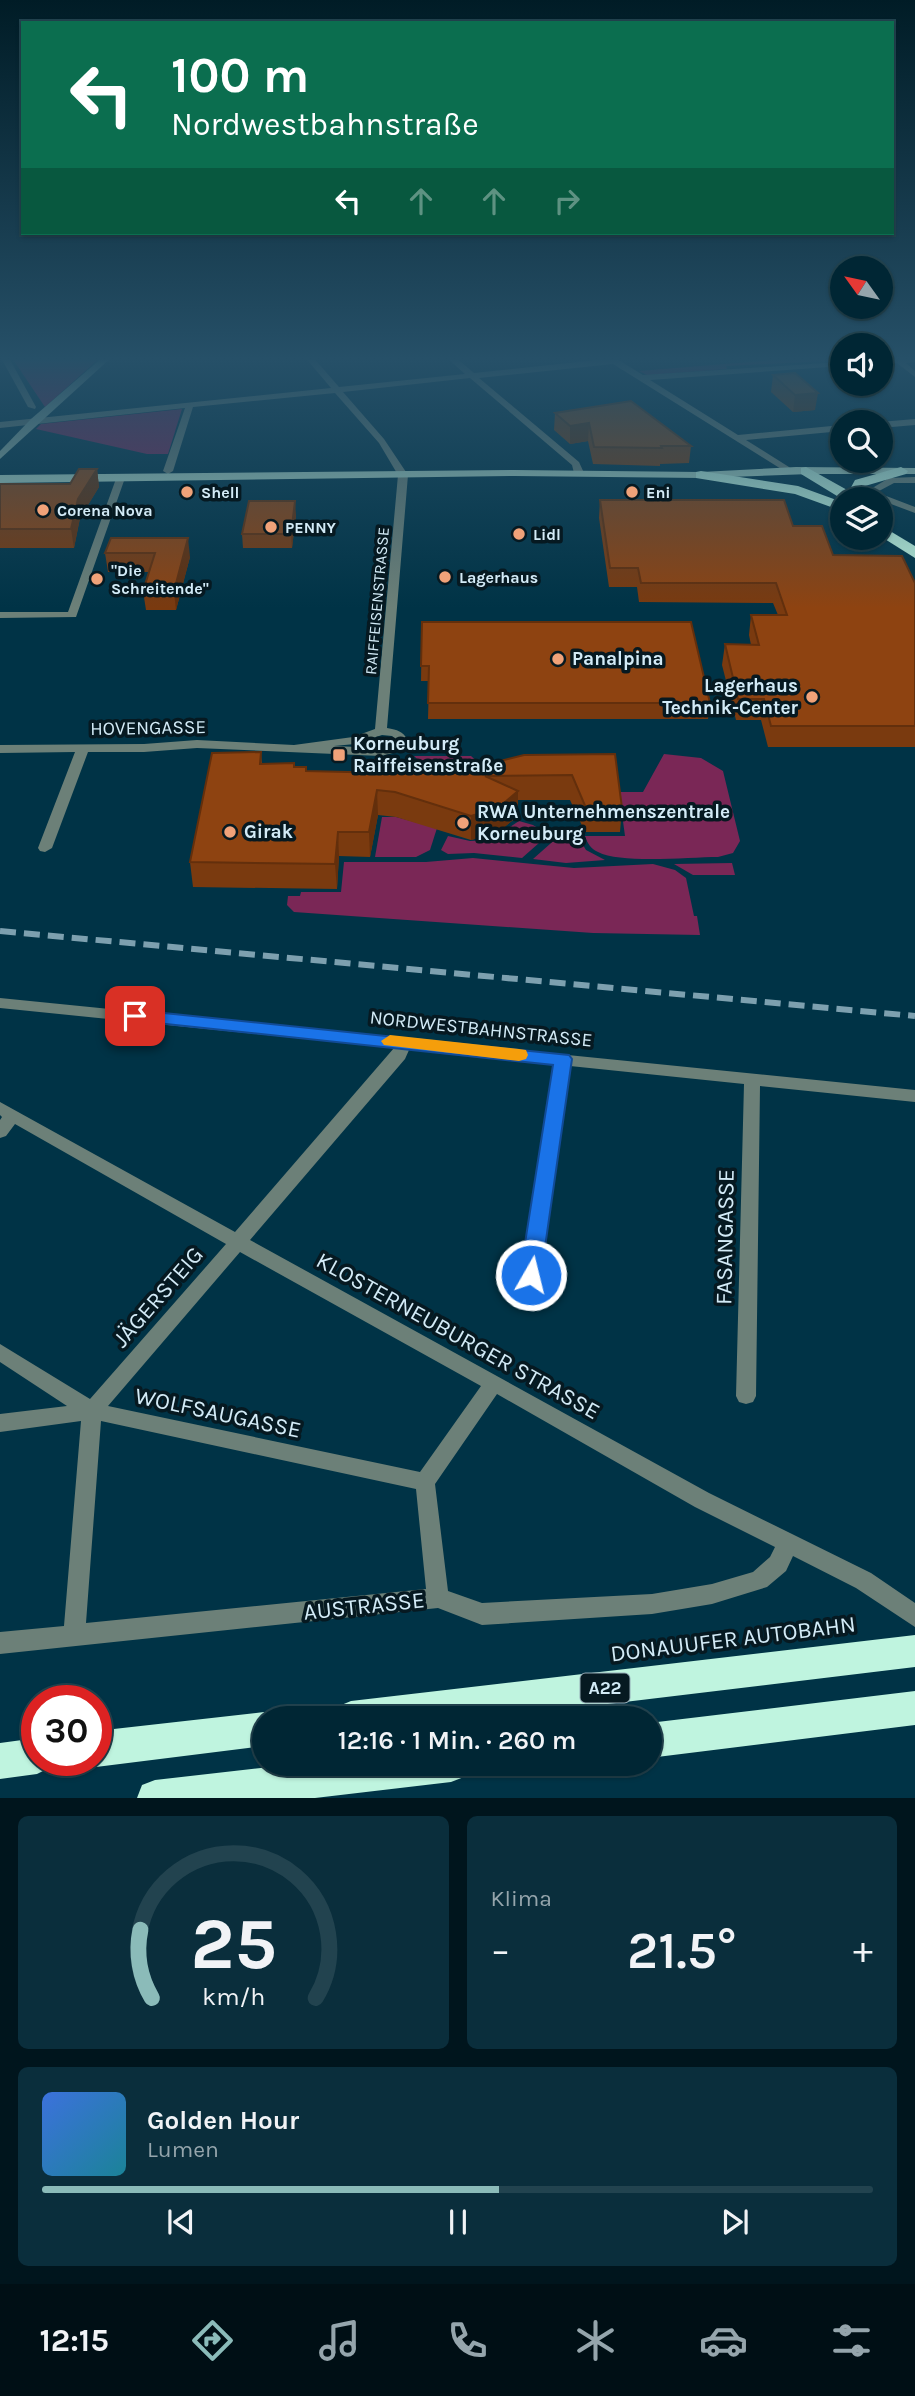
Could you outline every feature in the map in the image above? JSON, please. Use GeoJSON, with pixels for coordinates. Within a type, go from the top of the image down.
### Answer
{"type":"FeatureCollection","features":[{"type":"Feature","properties":{"kind":"highway"},"geometry":{"type":"LineString","coordinates":[[806,471],[832,487]]}},
{"type":"Feature","properties":{"kind":"highway"},"geometry":{"type":"LineString","coordinates":[[806,471],[811,480],[830,495]]}},
{"type":"Feature","properties":{"kind":"highway"},"geometry":{"type":"LineString","coordinates":[[858,487],[860,483],[908,471]]}},
{"type":"Feature","properties":{"kind":"highway"},"geometry":{"type":"LineString","coordinates":[[701,475],[789,488],[830,500]]}},
{"type":"Feature","properties":{"kind":"highway"},"geometry":{"type":"LineString","coordinates":[[893,525],[915,539]]}},
{"type":"Feature","properties":{"kind":"highway"},"geometry":{"type":"LineString","coordinates":[[893,538],[915,552]]}},
{"type":"Feature","properties":{"kind":"highway","name":"DONAUUFER AUTOBAHN"},"geometry":{"type":"LineString","coordinates":[[448,1706],[908,1649]]}},
{"type":"Feature","properties":{"kind":"highway"},"geometry":{"type":"LineString","coordinates":[[662,1739],[915,1708]]}},
{"type":"Feature","properties":{"kind":"highway"},"geometry":{"type":"LineString","coordinates":[[112,1747],[252,1730]]}},
{"type":"Feature","properties":{"kind":"highway"},"geometry":{"type":"LineString","coordinates":[[0,1761],[21,1758]]}},
{"type":"Feature","properties":{"kind":"highway"},"geometry":{"type":"LineString","coordinates":[[155,1797],[343,1776]]}},
{"type":"Feature","properties":{"kind":"main road"},"geometry":{"type":"LineString","coordinates":[[0,456],[16,440]]}},
{"type":"Feature","properties":{"kind":"main road"},"geometry":{"type":"LineString","coordinates":[[579,473],[604,470],[784,467],[806,471]]}},
{"type":"Feature","properties":{"kind":"main road"},"geometry":{"type":"LineString","coordinates":[[0,479],[579,473],[701,475],[908,471]]}},
{"type":"Feature","properties":{"kind":"street"},"geometry":{"type":"LineString","coordinates":[[168,471],[178,440]]}},
{"type":"Feature","properties":{"kind":"street"},"geometry":{"type":"LineString","coordinates":[[380,440],[403,475]]}},
{"type":"Feature","properties":{"kind":"street"},"geometry":{"type":"LineString","coordinates":[[548,440],[576,464],[579,473]]}},
{"type":"Feature","properties":{"kind":"street"},"geometry":{"type":"LineString","coordinates":[[740,440],[784,467]]}},
{"type":"Feature","properties":{"kind":"street","name":"RAIFFEISENSTRASSE"},"geometry":{"type":"LineString","coordinates":[[381,731],[403,475]]}},
{"type":"Feature","properties":{"kind":"street"},"geometry":{"type":"LineString","coordinates":[[0,615],[72,615],[120,478]]}},
{"type":"Feature","properties":{"kind":"street"},"geometry":{"type":"LineString","coordinates":[[915,480],[891,481],[874,490],[877,496],[915,510]]}},
{"type":"Feature","properties":{"kind":"street"},"geometry":{"type":"LineString","coordinates":[[370,750],[363,745],[363,738],[369,733],[381,731]]}},
{"type":"Feature","properties":{"kind":"street","name":"HOVENGASSE"},"geometry":{"type":"LineString","coordinates":[[0,749],[144,748],[197,744],[386,752],[401,744],[402,740],[398,735],[381,731]]}},
{"type":"Feature","properties":{"kind":"street","name":"HOVENGASSE"},"geometry":{"type":"LineString","coordinates":[[298,747],[363,738]]}},
{"type":"Feature","properties":{"kind":"street"},"geometry":{"type":"LineString","coordinates":[[45,848],[82,748]]}},
{"type":"Feature","properties":{"kind":"street","name":"NORDWESTBAHNSTRASSE"},"geometry":{"type":"LineString","coordinates":[[0,1003],[915,1096]]}},
{"type":"Feature","properties":{"kind":"street","name":"JÄGERSTEIG"},"geometry":{"type":"LineString","coordinates":[[92,1411],[399,1055],[404,1042]]}},
{"type":"Feature","properties":{"kind":"street"},"geometry":{"type":"LineString","coordinates":[[531,1275],[563,1059]]}},
{"type":"Feature","properties":{"kind":"street","name":"FASANGASSE"},"geometry":{"type":"LineString","coordinates":[[746,1396],[752,1078]]}},
{"type":"Feature","properties":{"kind":"street"},"geometry":{"type":"LineString","coordinates":[[0,1132],[6,1112]]}},
{"type":"Feature","properties":{"kind":"street","name":"KLOSTERNEUBURGER STRASSE"},"geometry":{"type":"LineString","coordinates":[[6,1112],[236,1243],[718,1509],[859,1576],[915,1616]]}},
{"type":"Feature","properties":{"kind":"street"},"geometry":{"type":"LineString","coordinates":[[0,1352],[92,1411],[74,1635]]}},
{"type":"Feature","properties":{"kind":"street"},"geometry":{"type":"LineString","coordinates":[[438,1598],[425,1482],[494,1383]]}},
{"type":"Feature","properties":{"kind":"street","name":"WOLFSAUGASSE"},"geometry":{"type":"LineString","coordinates":[[0,1423],[92,1411],[425,1482]]}},
{"type":"Feature","properties":{"kind":"street","name":"AUSTRASSE"},"geometry":{"type":"LineString","coordinates":[[0,1643],[438,1598],[482,1614],[652,1604],[712,1594],[759,1580],[778,1564],[789,1542]]}},
{"type":"Feature","properties":{"kind":"shaded area"},"geometry":{"type":"Polygon","coordinates":[[[84,440],[172,440],[168,454],[147,454],[84,440]]]}},
{"type":"Feature","properties":{"kind":"shaded area"},"geometry":{"type":"Polygon","coordinates":[[[664,754],[701,758],[723,771],[740,841],[733,853],[718,857],[638,859],[609,856],[590,846],[585,836],[625,836],[619,792],[643,792],[664,754]]]}},
{"type":"Feature","properties":{"kind":"shaded area"},"geometry":{"type":"Polygon","coordinates":[[[414,756],[471,756],[495,777],[443,784],[414,756]]]}},
{"type":"Feature","properties":{"kind":"shaded area"},"geometry":{"type":"Polygon","coordinates":[[[399,758],[424,781],[364,773],[374,759],[399,758]]]}},
{"type":"Feature","properties":{"kind":"shaded area"},"geometry":{"type":"Polygon","coordinates":[[[382,817],[396,817],[437,828],[430,850],[416,857],[375,857],[382,817]]]}},
{"type":"Feature","properties":{"kind":"shaded area"},"geometry":{"type":"Polygon","coordinates":[[[519,821],[533,825],[548,835],[522,858],[474,853],[448,854],[441,850],[448,836],[470,841],[490,840],[519,821]]]}},
{"type":"Feature","properties":{"kind":"shaded area"},"geometry":{"type":"Polygon","coordinates":[[[559,836],[578,837],[586,850],[605,860],[566,863],[533,859],[559,836]]]}},
{"type":"Feature","properties":{"kind":"shaded area"},"geometry":{"type":"Polygon","coordinates":[[[473,858],[574,868],[653,864],[675,870],[686,878],[700,935],[593,933],[294,912],[287,905],[288,896],[300,896],[301,892],[341,892],[344,862],[426,862],[473,858]]]}},
{"type":"Feature","properties":{"kind":"shaded area"},"geometry":{"type":"Polygon","coordinates":[[[732,863],[735,875],[693,875],[674,864],[732,863]]]}},
{"type":"Feature","properties":{"kind":"building"},"geometry":{"type":"Polygon","coordinates":[[[593,440],[683,440],[691,446],[661,446],[662,448],[594,447],[593,440]]]}},
{"type":"Feature","properties":{"kind":"building"},"geometry":{"type":"Polygon","coordinates":[[[79,469],[97,469],[78,499],[71,529],[0,529],[0,484],[70,484],[79,469]]]}},
{"type":"Feature","properties":{"kind":"building"},"geometry":{"type":"Polygon","coordinates":[[[600,500],[784,500],[793,526],[822,526],[833,555],[902,556],[915,583],[915,726],[771,726],[764,699],[738,699],[725,644],[759,645],[751,615],[787,615],[776,583],[641,583],[638,568],[610,568],[600,500]]]}},
{"type":"Feature","properties":{"kind":"building"},"geometry":{"type":"Polygon","coordinates":[[[249,501],[295,501],[291,534],[242,534],[249,501]]]}},
{"type":"Feature","properties":{"kind":"building"},"geometry":{"type":"Polygon","coordinates":[[[111,538],[188,538],[174,591],[143,591],[155,553],[105,553],[111,538]]]}},
{"type":"Feature","properties":{"kind":"building","name":"Panalpina"},"geometry":{"type":"Polygon","coordinates":[[[422,622],[691,622],[710,703],[428,703],[429,666],[421,666],[422,622]]]}},
{"type":"Feature","properties":{"kind":"building"},"geometry":{"type":"Polygon","coordinates":[[[261,752],[260,764],[294,763],[294,767],[306,767],[306,771],[390,773],[468,769],[524,755],[615,754],[622,808],[586,808],[572,775],[485,776],[518,791],[498,808],[471,816],[395,792],[377,790],[369,832],[338,832],[335,864],[190,862],[212,753],[261,752]]]}},
{"type":"Feature","properties":{"kind":"railway"},"geometry":{"type":"LineString","coordinates":[[0,931],[915,1016]]}},
{"type":"Feature","properties":{"kind":"slow traffic"},"geometry":{"type":"LineString","coordinates":[[390,1041],[519,1055]]}},
{"type":"Feature","properties":{"kind":"place","name":"Shell"},"geometry":{"type":"Point","coordinates":[187,492]}},
{"type":"Feature","properties":{"kind":"place","name":"Eni"},"geometry":{"type":"Point","coordinates":[632,492]}},
{"type":"Feature","properties":{"kind":"place","name":"Corena Nova"},"geometry":{"type":"Point","coordinates":[43,510]}},
{"type":"Feature","properties":{"kind":"place","name":"PENNY"},"geometry":{"type":"Point","coordinates":[271,527]}},
{"type":"Feature","properties":{"kind":"place","name":"Lidl"},"geometry":{"type":"Point","coordinates":[519,534]}},
{"type":"Feature","properties":{"kind":"place","name":"Lagerhaus"},"geometry":{"type":"Point","coordinates":[445,577]}},
{"type":"Feature","properties":{"kind":"place","name":"\"Die Schreitende\""},"geometry":{"type":"Point","coordinates":[97,579]}},
{"type":"Feature","properties":{"kind":"place","name":"Panalpina"},"geometry":{"type":"Point","coordinates":[558,659]}},
{"type":"Feature","properties":{"kind":"place","name":"Lagerhaus Technik-Center"},"geometry":{"type":"Point","coordinates":[812,697]}},
{"type":"Feature","properties":{"kind":"place","name":"Korneuburg Raiffeisenstraße"},"geometry":{"type":"Point","coordinates":[339,755]}},
{"type":"Feature","properties":{"kind":"place","name":"RWA Unternehmenszentrale Korneuburg"},"geometry":{"type":"Point","coordinates":[463,823]}},
{"type":"Feature","properties":{"kind":"place","name":"Girak"},"geometry":{"type":"Point","coordinates":[230,832]}},
{"type":"Feature","properties":{"kind":"route"},"geometry":{"type":"LineString","coordinates":[[135,1016],[563,1059],[531,1275]]}}]}
